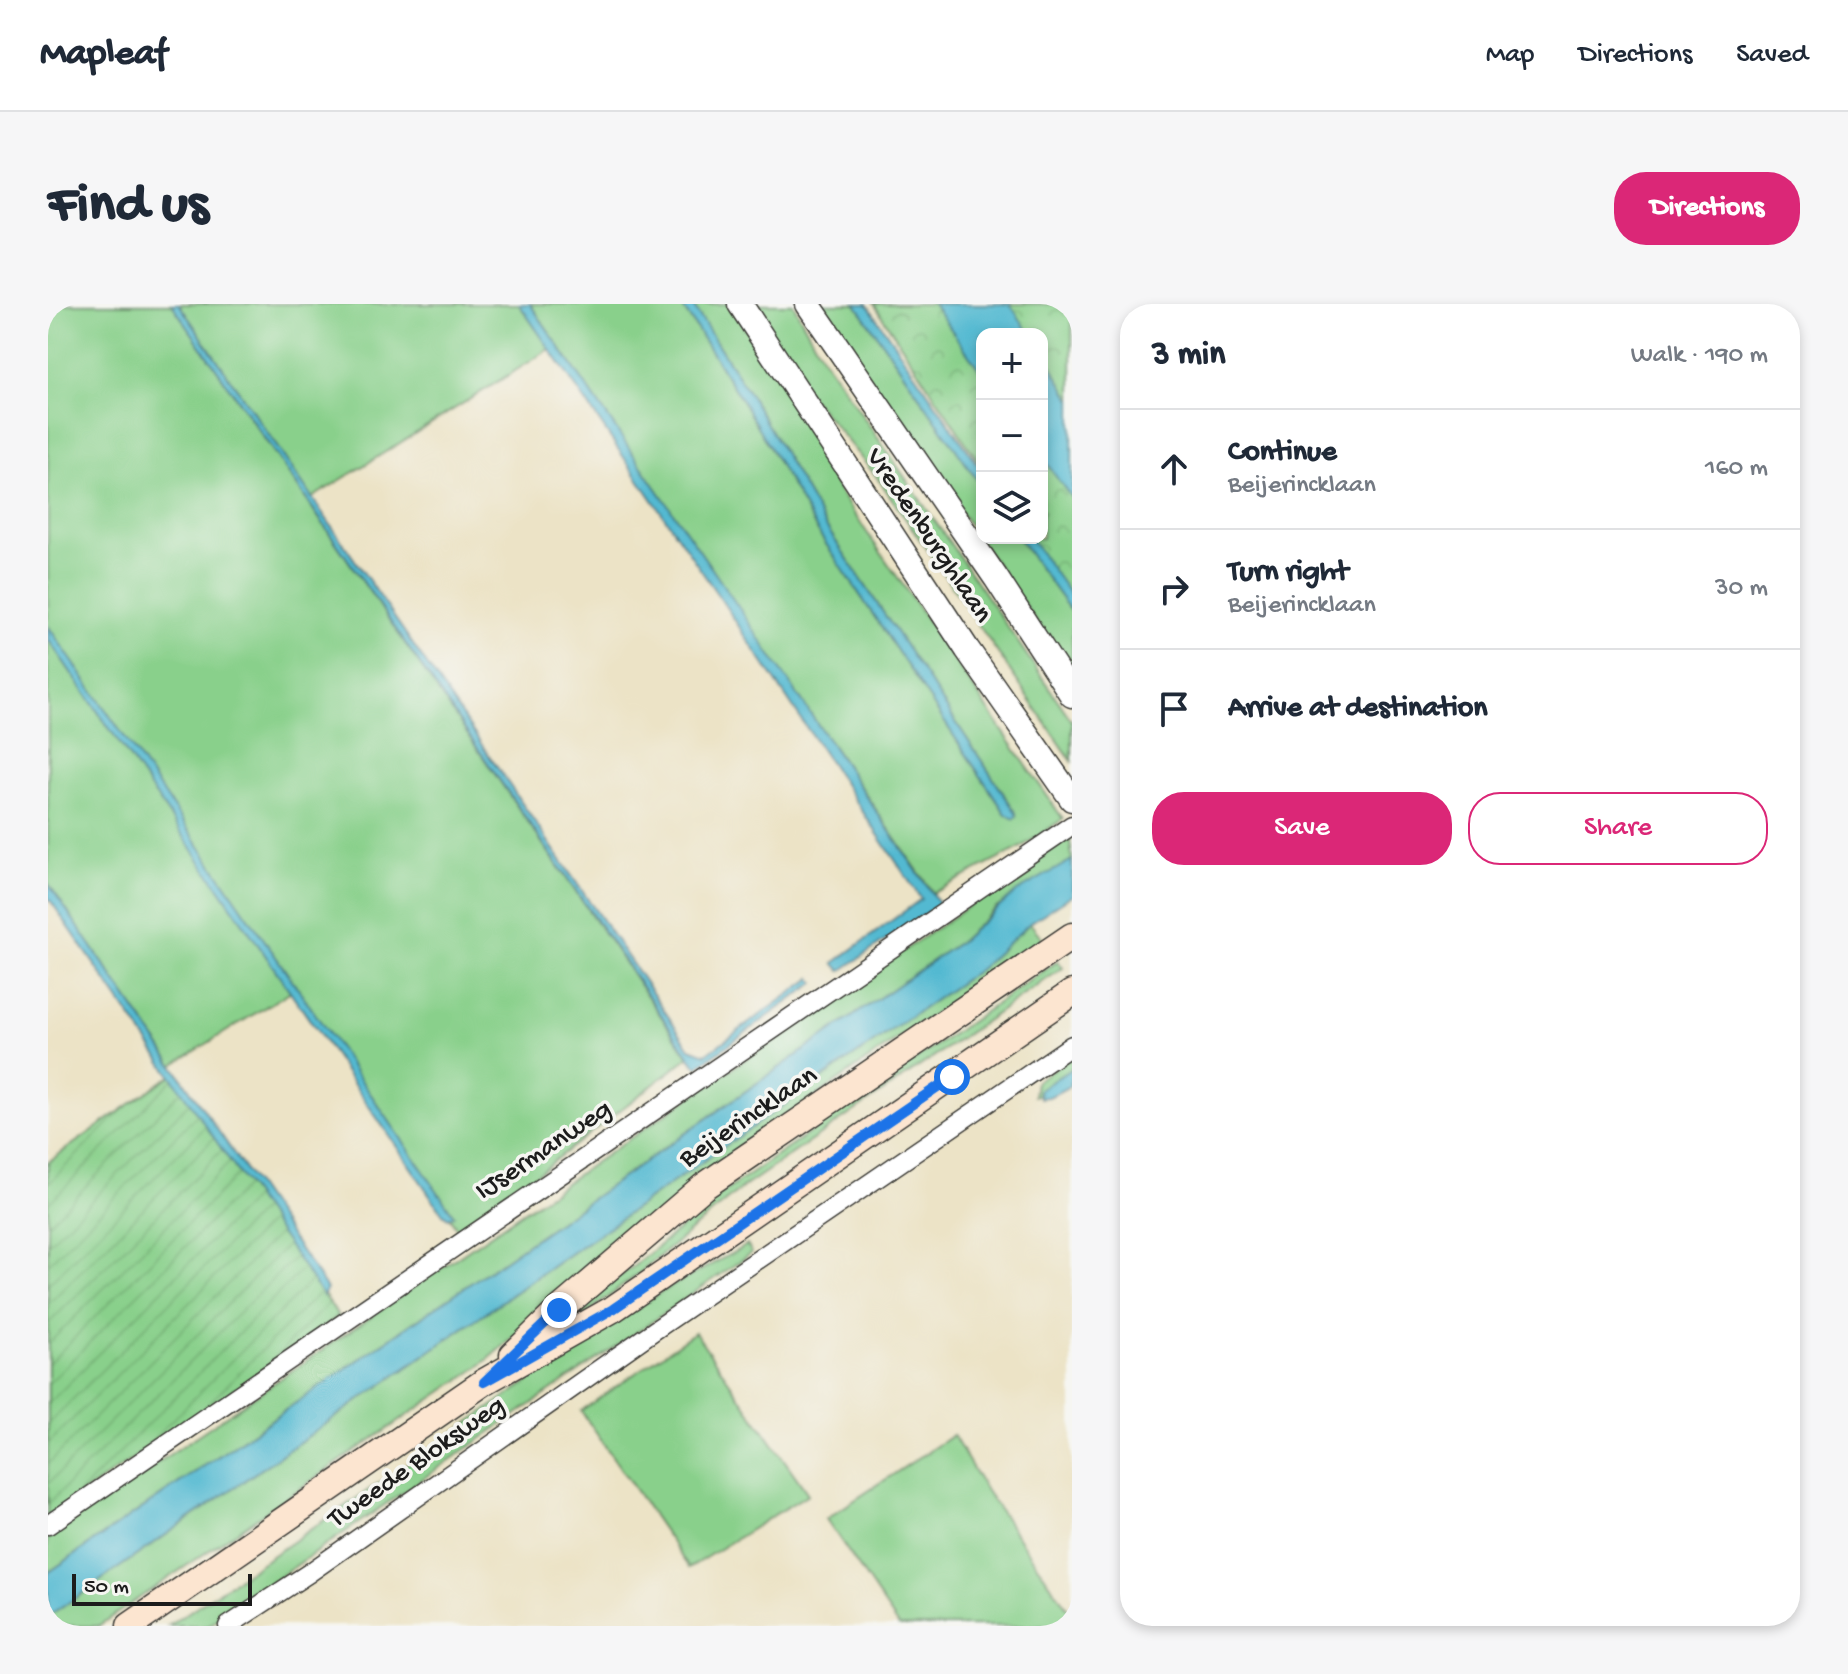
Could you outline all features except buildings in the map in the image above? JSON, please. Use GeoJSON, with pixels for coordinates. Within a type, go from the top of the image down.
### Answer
{"type":"FeatureCollection","features":[{"type":"Feature","properties":{"kind":"main road","name":"Beijerincklaan"},"geometry":{"type":"LineString","coordinates":[[484,1382],[559,1310],[703,1187],[1072,936]]}},
{"type":"Feature","properties":{"kind":"main road","name":"Beijerincklaan"},"geometry":{"type":"LineString","coordinates":[[130,1626],[484,1382],[613,1309],[1072,993]]}},
{"type":"Feature","properties":{"kind":"street","name":"Vredenburghlaan"},"geometry":{"type":"LineString","coordinates":[[740,304],[959,636],[1072,799]]}},
{"type":"Feature","properties":{"kind":"street","name":"Vredenburghlaan"},"geometry":{"type":"LineString","coordinates":[[808,304],[996,578],[1072,695]]}},
{"type":"Feature","properties":{"kind":"street","name":"IJsermanweg"},"geometry":{"type":"LineString","coordinates":[[48,1525],[1072,825]]}},
{"type":"Feature","properties":{"kind":"street","name":"Tweede Bloksweg"},"geometry":{"type":"LineString","coordinates":[[228,1626],[1072,1045]]}},
{"type":"Feature","properties":{"kind":"green space"},"geometry":{"type":"Polygon","coordinates":[[[48,304],[172,304],[689,1057],[460,1233],[295,988],[48,634],[48,304]]]}},
{"type":"Feature","properties":{"kind":"green space"},"geometry":{"type":"Polygon","coordinates":[[[179,304],[519,304],[550,349],[312,498],[179,304]]]}},
{"type":"Feature","properties":{"kind":"green space"},"geometry":{"type":"Polygon","coordinates":[[[530,304],[681,304],[746,407],[820,535],[1006,814],[1015,811],[825,525],[753,400],[692,304],[732,304],[783,384],[840,493],[1063,819],[1020,848],[933,893],[530,304]]]}},
{"type":"Feature","properties":{"kind":"green space"},"geometry":{"type":"Polygon","coordinates":[[[748,304],[793,304],[823,358],[1072,721],[1072,761],[877,477],[799,383],[748,304]]]}},
{"type":"Feature","properties":{"kind":"green space"},"geometry":{"type":"Polygon","coordinates":[[[817,304],[856,304],[976,478],[976,535],[817,304]]]}},
{"type":"Feature","properties":{"kind":"green space"},"geometry":{"type":"Polygon","coordinates":[[[874,304],[1072,304],[1072,603],[1033,544],[1048,544],[1048,328],[976,328],[976,458],[874,304]]]}},
{"type":"Feature","properties":{"kind":"green space"},"geometry":{"type":"Polygon","coordinates":[[[982,544],[1022,544],[1072,613],[1072,674],[982,544]]]}},
{"type":"Feature","properties":{"kind":"green space"},"geometry":{"type":"Polygon","coordinates":[[[48,639],[291,991],[173,1065],[48,883],[48,639]]]}},
{"type":"Feature","properties":{"kind":"green space"},"geometry":{"type":"Polygon","coordinates":[[[1072,835],[1072,860],[996,908],[962,940],[497,1265],[48,1573],[48,1538],[1072,835]]]}},
{"type":"Feature","properties":{"kind":"green space"},"geometry":{"type":"Polygon","coordinates":[[[1030,923],[1042,938],[738,1151],[615,1250],[483,1364],[98,1626],[48,1626],[48,1617],[981,968],[1030,923]]]}},
{"type":"Feature","properties":{"kind":"green space"},"geometry":{"type":"Polygon","coordinates":[[[1058,961],[1063,968],[741,1189],[637,1275],[549,1342],[559,1318],[634,1266],[727,1190],[1058,961]]]}},
{"type":"Feature","properties":{"kind":"green space"},"geometry":{"type":"Polygon","coordinates":[[[1072,1056],[1072,1068],[1034,1096],[1036,1081],[1072,1056]]]}},
{"type":"Feature","properties":{"kind":"green space"},"geometry":{"type":"Polygon","coordinates":[[[174,1073],[339,1317],[48,1517],[48,1162],[174,1073]]]}},
{"type":"Feature","properties":{"kind":"green space"},"geometry":{"type":"Polygon","coordinates":[[[747,1245],[752,1253],[208,1626],[168,1626],[661,1292],[747,1245]]]}},
{"type":"Feature","properties":{"kind":"green space"},"geometry":{"type":"Polygon","coordinates":[[[695,1332],[808,1494],[689,1568],[581,1411],[695,1332]]]}},
{"type":"Feature","properties":{"kind":"green space"},"geometry":{"type":"Polygon","coordinates":[[[953,1435],[986,1491],[1072,1615],[1072,1626],[899,1626],[826,1519],[953,1435]]]}},
{"type":"Feature","properties":{"kind":"water"},"geometry":{"type":"Polygon","coordinates":[[[172,304],[179,304],[690,1048],[706,1054],[812,978],[815,983],[697,1067],[172,304]]]}},
{"type":"Feature","properties":{"kind":"water"},"geometry":{"type":"Polygon","coordinates":[[[519,304],[530,304],[939,904],[841,971],[834,963],[921,899],[519,304]]]}},
{"type":"Feature","properties":{"kind":"water"},"geometry":{"type":"Polygon","coordinates":[[[681,304],[692,304],[753,400],[825,525],[1015,811],[1017,816],[1014,819],[1006,814],[820,535],[746,407],[681,304]]]}},
{"type":"Feature","properties":{"kind":"water"},"geometry":{"type":"Polygon","coordinates":[[[856,304],[867,304],[976,462],[976,478],[856,304]]]}},
{"type":"Feature","properties":{"kind":"water"},"geometry":{"type":"Polygon","coordinates":[[[933,304],[1010,304],[1026,328],[976,328],[976,365],[933,304]]]}},
{"type":"Feature","properties":{"kind":"water"},"geometry":{"type":"Polygon","coordinates":[[[1048,361],[1072,400],[1072,499],[1048,465],[1048,361]]]}},
{"type":"Feature","properties":{"kind":"water"},"geometry":{"type":"Polygon","coordinates":[[[1022,544],[1034,544],[1072,597],[1072,613],[1022,544]]]}},
{"type":"Feature","properties":{"kind":"water"},"geometry":{"type":"Polygon","coordinates":[[[48,626],[454,1215],[448,1218],[443,1214],[48,639],[48,626]]]}},
{"type":"Feature","properties":{"kind":"water"},"geometry":{"type":"Polygon","coordinates":[[[1072,860],[1072,895],[1030,923],[981,968],[48,1617],[48,1573],[497,1265],[962,940],[1016,892],[1072,860]]]}},
{"type":"Feature","properties":{"kind":"water"},"geometry":{"type":"Polygon","coordinates":[[[48,883],[327,1289],[323,1296],[48,897],[48,883]]]}},
{"type":"Feature","properties":{"kind":"water"},"geometry":{"type":"Polygon","coordinates":[[[1072,1068],[1070,1086],[1049,1097],[1040,1098],[1039,1090],[1072,1068]]]}},
{"type":"Feature","properties":{"kind":"route"},"geometry":{"type":"LineString","coordinates":[[559,1310],[484,1382],[613,1309],[952,1077]]}}]}
